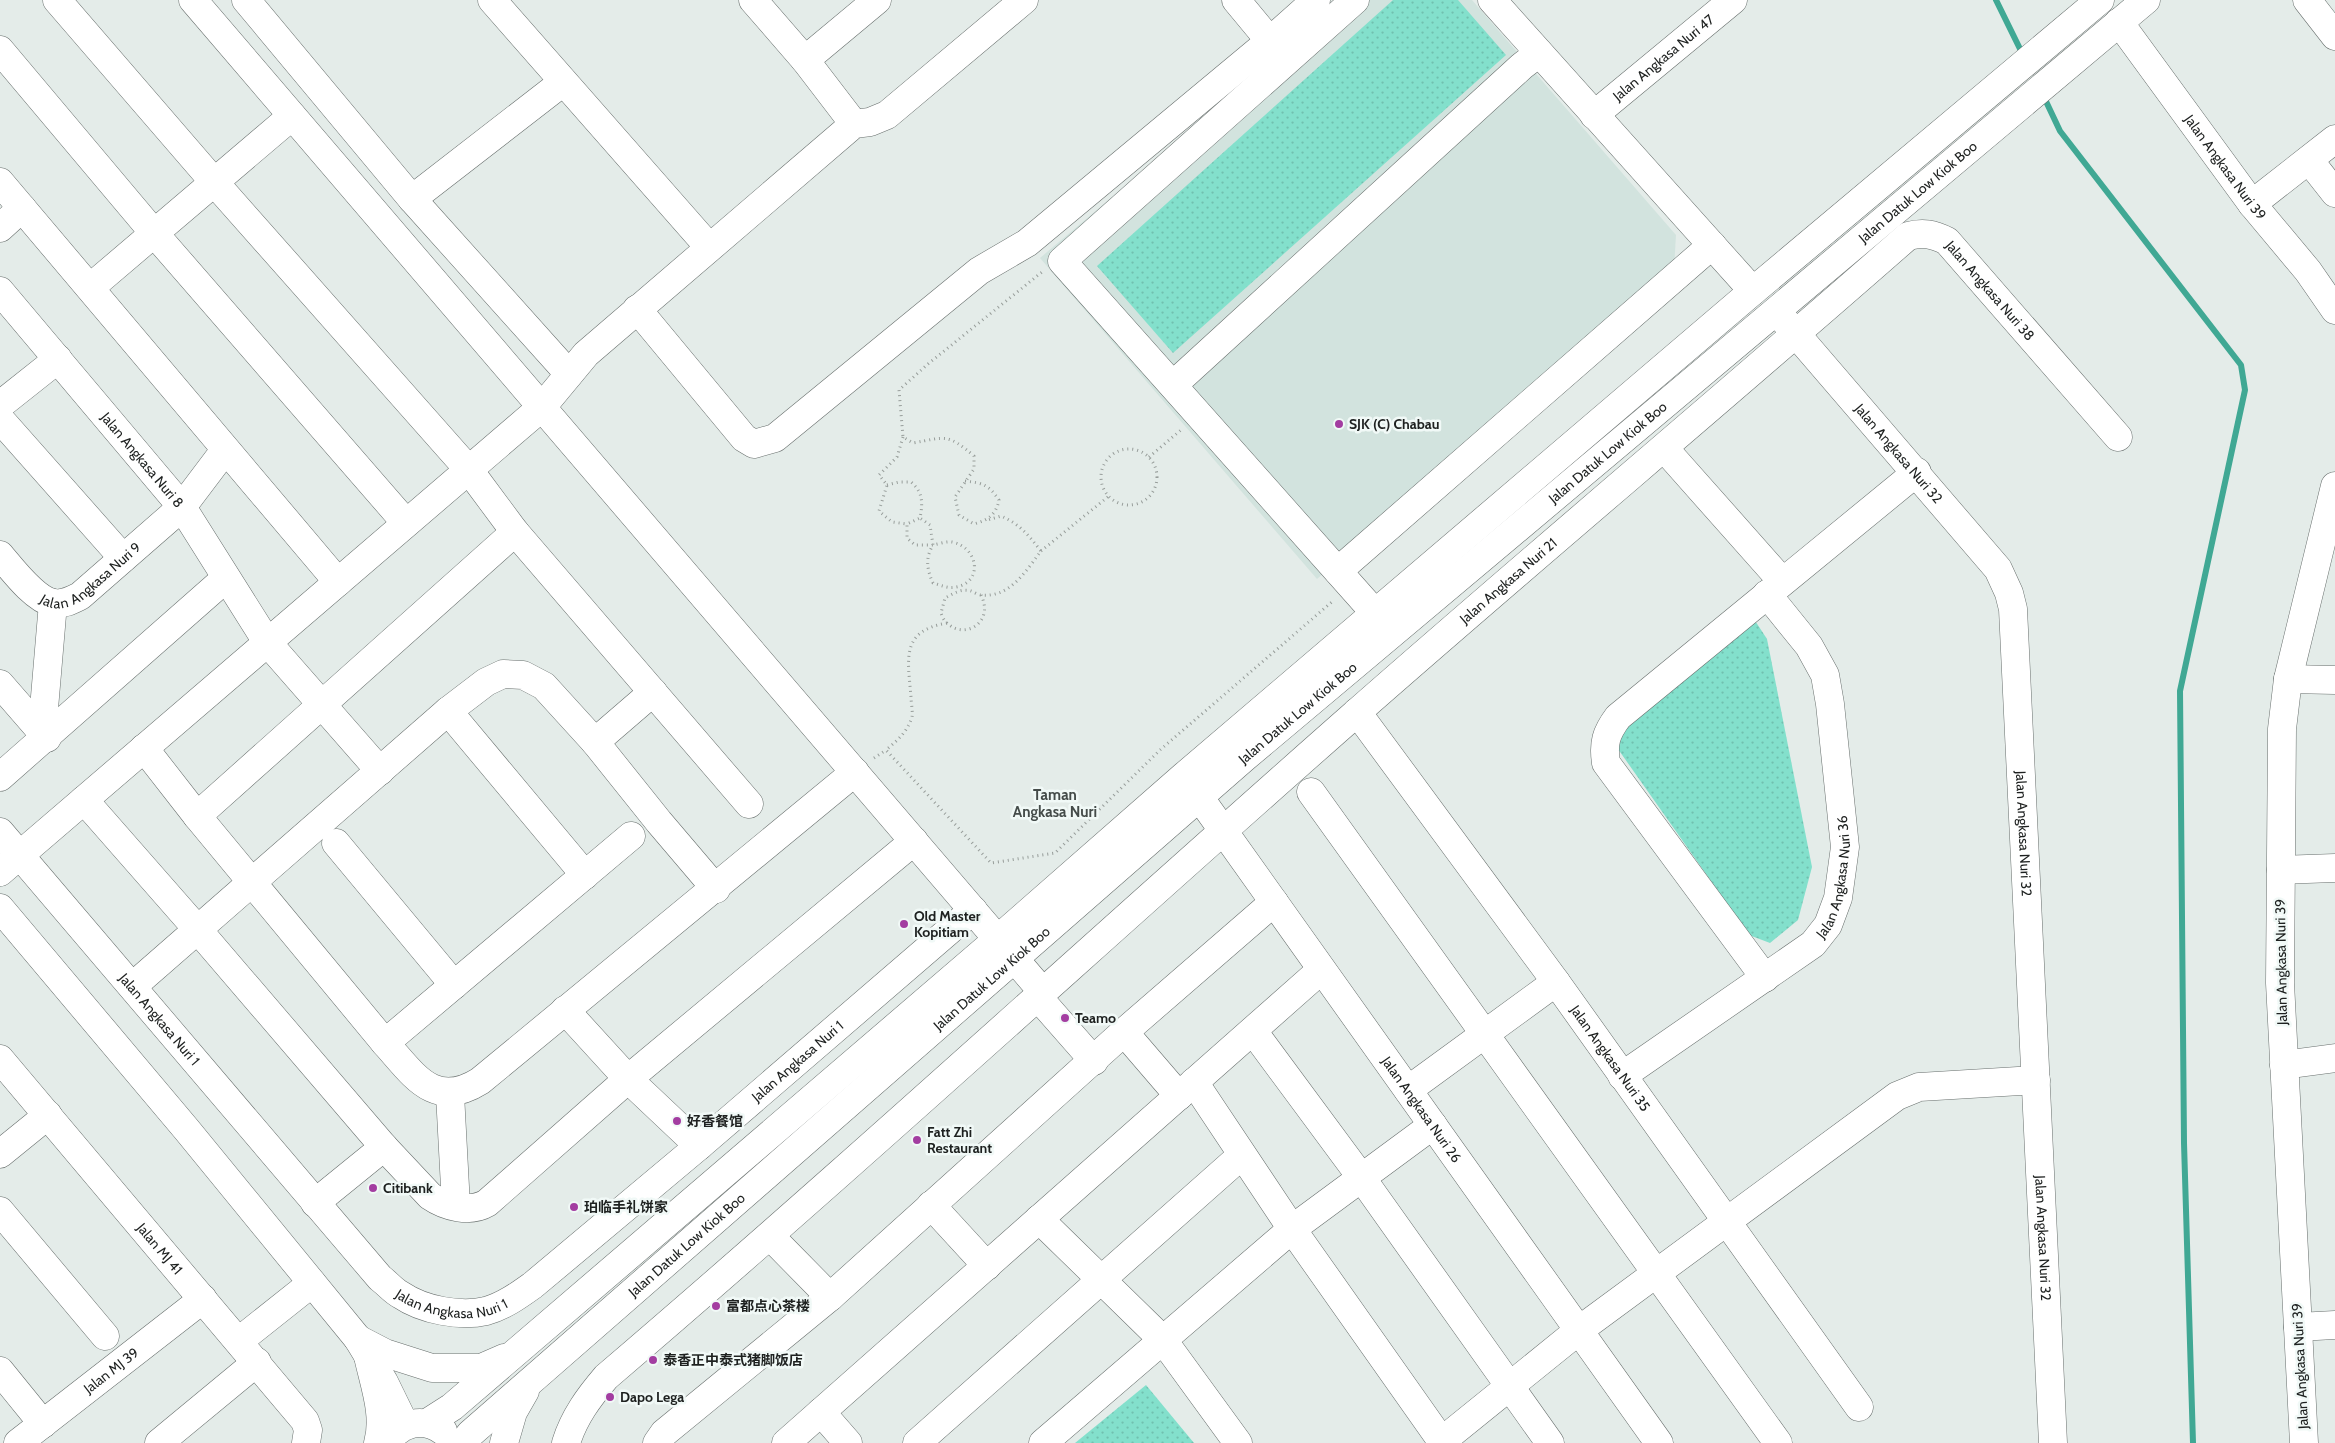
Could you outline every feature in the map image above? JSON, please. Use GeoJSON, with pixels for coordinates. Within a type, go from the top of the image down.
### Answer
{"type":"FeatureCollection","features":[{"type":"Feature","properties":{"kind":"street"},"geometry":{"type":"LineString","coordinates":[[57,0],[214,183],[468,470],[515,532],[749,804]]}},
{"type":"Feature","properties":{"kind":"street"},"geometry":{"type":"LineString","coordinates":[[193,0],[914,840],[998,939],[1094,1061]]}},
{"type":"Feature","properties":{"kind":"street"},"geometry":{"type":"LineString","coordinates":[[246,0],[412,199],[569,374]]}},
{"type":"Feature","properties":{"kind":"street"},"geometry":{"type":"LineString","coordinates":[[492,0],[709,247]]}},
{"type":"Feature","properties":{"kind":"street"},"geometry":{"type":"LineString","coordinates":[[753,0],[805,60],[854,124]]}},
{"type":"Feature","properties":{"kind":"street"},"geometry":{"type":"LineString","coordinates":[[805,60],[877,0]]}},
{"type":"Feature","properties":{"kind":"street"},"geometry":{"type":"LineString","coordinates":[[10,863],[542,407],[586,354],[636,309],[854,124],[870,122],[887,115],[1024,0]]}},
{"type":"Feature","properties":{"kind":"street"},"geometry":{"type":"LineString","coordinates":[[1236,0],[1270,41]]}},
{"type":"Feature","properties":{"kind":"street"},"geometry":{"type":"LineString","coordinates":[[636,309],[736,431],[754,444],[764,443],[775,438],[979,270],[1027,243],[1270,41],[1316,0]]}},
{"type":"Feature","properties":{"kind":"street"},"geometry":{"type":"LineString","coordinates":[[1355,0],[1062,261],[1384,623]]}},
{"type":"Feature","properties":{"kind":"street"},"geometry":{"type":"LineString","coordinates":[[1492,0],[1753,291]]}},
{"type":"Feature","properties":{"kind":"street","name":"Jalan Angkasa Nuri 47"},"geometry":{"type":"LineString","coordinates":[[1594,115],[1732,0]]}},
{"type":"Feature","properties":{"kind":"street","name":"Jalan Datuk Low Kiok Boo"},"geometry":{"type":"LineString","coordinates":[[406,1431],[452,1408],[998,939],[1192,787],[1384,623],[1753,291],[2100,0]]}},
{"type":"Feature","properties":{"kind":"street","name":"Jalan Datuk Low Kiok Boo"},"geometry":{"type":"LineString","coordinates":[[1384,623],[1775,310],[2146,0]]}},
{"type":"Feature","properties":{"kind":"street"},"geometry":{"type":"LineString","coordinates":[[2307,0],[2335,36]]}},
{"type":"Feature","properties":{"kind":"street","name":"Jalan Angkasa Nuri 39"},"geometry":{"type":"LineString","coordinates":[[2119,22],[2252,204],[2308,271],[2335,310]]}},
{"type":"Feature","properties":{"kind":"street"},"geometry":{"type":"LineString","coordinates":[[0,50],[154,233],[406,524]]}},
{"type":"Feature","properties":{"kind":"street"},"geometry":{"type":"LineString","coordinates":[[1172,385],[1522,66],[1539,53]]}},
{"type":"Feature","properties":{"kind":"street"},"geometry":{"type":"LineString","coordinates":[[412,199],[563,82]]}},
{"type":"Feature","properties":{"kind":"street"},"geometry":{"type":"LineString","coordinates":[[91,287],[292,116]]}},
{"type":"Feature","properties":{"kind":"street"},"geometry":{"type":"LineString","coordinates":[[2252,204],[2335,139]]}},
{"type":"Feature","properties":{"kind":"street"},"geometry":{"type":"LineString","coordinates":[[2309,160],[2335,194]]}},
{"type":"Feature","properties":{"kind":"street"},"geometry":{"type":"LineString","coordinates":[[0,182],[91,287],[225,450],[338,582]]}},
{"type":"Feature","properties":{"kind":"street"},"geometry":{"type":"LineString","coordinates":[[0,228],[22,208]]}},
{"type":"Feature","properties":{"kind":"street","name":"Jalan Angkasa Nuri 38"},"geometry":{"type":"LineString","coordinates":[[1796,334],[1908,236],[1920,233],[1935,236],[1947,241],[2118,437]]}},
{"type":"Feature","properties":{"kind":"street"},"geometry":{"type":"LineString","coordinates":[[1338,570],[1712,245]]}},
{"type":"Feature","properties":{"kind":"street","name":"Jalan Angkasa Nuri 8"},"geometry":{"type":"LineString","coordinates":[[0,291],[182,507],[267,642],[380,771]]}},
{"type":"Feature","properties":{"kind":"street","name":"Jalan Angkasa Nuri 32"},"geometry":{"type":"LineString","coordinates":[[1775,310],[1917,472],[1998,569],[2010,593],[2013,609],[2053,1443]]}},
{"type":"Feature","properties":{"kind":"street","name":"Jalan Angkasa Nuri 21"},"geometry":{"type":"LineString","coordinates":[[566,1443],[571,1426],[579,1412],[606,1377],[770,1236],[1039,993],[1357,712],[1796,334]]}},
{"type":"Feature","properties":{"kind":"street"},"geometry":{"type":"LineString","coordinates":[[0,405],[58,360]]}},
{"type":"Feature","properties":{"kind":"street"},"geometry":{"type":"LineString","coordinates":[[0,419],[123,558]]}},
{"type":"Feature","properties":{"kind":"street","name":"Jalan Angkasa Nuri 36"},"geometry":{"type":"LineString","coordinates":[[1622,1076],[1813,944],[1828,925],[1838,898],[1844,847],[1825,675],[1775,587],[1664,448]]}},
{"type":"Feature","properties":{"kind":"street","name":"Jalan Angkasa Nuri 9"},"geometry":{"type":"LineString","coordinates":[[0,555],[27,586],[53,603],[68,602],[80,596],[182,507],[225,450]]}},
{"type":"Feature","properties":{"kind":"street"},"geometry":{"type":"LineString","coordinates":[[1765,978],[1606,763],[1604,740],[1609,728],[1618,717],[1917,472]]}},
{"type":"Feature","properties":{"kind":"street","name":"Jalan Angkasa Nuri 39"},"geometry":{"type":"LineString","coordinates":[[2304,1443],[2280,983],[2282,729],[2288,679],[2335,486]]}},
{"type":"Feature","properties":{"kind":"street"},"geometry":{"type":"LineString","coordinates":[[197,816],[515,532]]}},
{"type":"Feature","properties":{"kind":"street"},"geometry":{"type":"LineString","coordinates":[[0,777],[44,735],[226,578]]}},
{"type":"Feature","properties":{"kind":"street"},"geometry":{"type":"LineString","coordinates":[[44,735],[53,603]]}},
{"type":"Feature","properties":{"kind":"street"},"geometry":{"type":"LineString","coordinates":[[133,986],[448,711],[486,682],[503,674],[523,675],[544,686],[595,742],[716,889]]}},
{"type":"Feature","properties":{"kind":"street"},"geometry":{"type":"LineString","coordinates":[[2288,679],[2335,680]]}},
{"type":"Feature","properties":{"kind":"street"},"geometry":{"type":"LineString","coordinates":[[0,684],[44,735]]}},
{"type":"Feature","properties":{"kind":"street"},"geometry":{"type":"LineString","coordinates":[[595,742],[653,692]]}},
{"type":"Feature","properties":{"kind":"street"},"geometry":{"type":"LineString","coordinates":[[448,711],[585,875]]}},
{"type":"Feature","properties":{"kind":"street","name":"Jalan Angkasa Nuri 35"},"geometry":{"type":"LineString","coordinates":[[1357,712],[1556,982],[1859,1408]]}},
{"type":"Feature","properties":{"kind":"street"},"geometry":{"type":"LineString","coordinates":[[144,748],[197,816],[385,1043],[417,1078],[433,1089],[450,1094],[466,1090],[480,1081],[716,889],[855,772]]}},
{"type":"Feature","properties":{"kind":"street","name":"Jalan Datuk Low Kiok Boo"},"geometry":{"type":"LineString","coordinates":[[463,1443],[470,1434],[532,1379],[1015,960],[1192,787]]}},
{"type":"Feature","properties":{"kind":"street","name":"Jalan Angkasa Nuri 26"},"geometry":{"type":"LineString","coordinates":[[1192,787],[1659,1443]]}},
{"type":"Feature","properties":{"kind":"street"},"geometry":{"type":"LineString","coordinates":[[1311,792],[1778,1443]]}},
{"type":"Feature","properties":{"kind":"street"},"geometry":{"type":"LineString","coordinates":[[84,800],[384,1147],[430,1196],[438,1201],[472,1209],[487,1203],[628,1079],[914,840]]}},
{"type":"Feature","properties":{"kind":"street","name":"Jalan Angkasa Nuri 1"},"geometry":{"type":"LineString","coordinates":[[0,832],[10,863],[133,986],[380,1278],[401,1296],[426,1306],[458,1313],[486,1311],[511,1300],[533,1285],[700,1146],[973,910]]}},
{"type":"Feature","properties":{"kind":"street"},"geometry":{"type":"LineString","coordinates":[[385,1043],[631,836]]}},
{"type":"Feature","properties":{"kind":"street"},"geometry":{"type":"LineString","coordinates":[[336,843],[454,985]]}},
{"type":"Feature","properties":{"kind":"street"},"geometry":{"type":"LineString","coordinates":[[2281,870],[2335,868]]}},
{"type":"Feature","properties":{"kind":"street"},"geometry":{"type":"LineString","coordinates":[[657,1443],[664,1433],[830,1297],[1124,1032],[1274,902]]}},
{"type":"Feature","properties":{"kind":"street"},"geometry":{"type":"LineString","coordinates":[[0,908],[187,1130],[363,1348],[384,1382],[406,1431],[443,1431],[451,1443]]}},
{"type":"Feature","properties":{"kind":"street"},"geometry":{"type":"LineString","coordinates":[[786,1443],[1321,970]]}},
{"type":"Feature","properties":{"kind":"street"},"geometry":{"type":"LineString","coordinates":[[1408,1090],[1556,982]]}},
{"type":"Feature","properties":{"kind":"street"},"geometry":{"type":"LineString","coordinates":[[565,1010],[628,1079],[700,1146]]}},
{"type":"Feature","properties":{"kind":"street"},"geometry":{"type":"LineString","coordinates":[[1254,1031],[1361,1177],[1550,1443]]}},
{"type":"Feature","properties":{"kind":"street"},"geometry":{"type":"LineString","coordinates":[[1124,1032],[1187,1089],[1242,1155],[1443,1442],[1578,1331],[1897,1096],[1918,1087],[2036,1080]]}},
{"type":"Feature","properties":{"kind":"street"},"geometry":{"type":"LineString","coordinates":[[2284,1065],[2335,1058]]}},
{"type":"Feature","properties":{"kind":"street","name":"Jalan MJ 41"},"geometry":{"type":"LineString","coordinates":[[0,1059],[305,1421],[308,1430],[306,1443]]}},
{"type":"Feature","properties":{"kind":"street"},"geometry":{"type":"LineString","coordinates":[[450,1094],[456,1206]]}},
{"type":"Feature","properties":{"kind":"street"},"geometry":{"type":"LineString","coordinates":[[0,1154],[48,1115]]}},
{"type":"Feature","properties":{"kind":"street"},"geometry":{"type":"LineString","coordinates":[[1043,1443],[1292,1229],[1433,1125]]}},
{"type":"Feature","properties":{"kind":"street"},"geometry":{"type":"LineString","coordinates":[[315,1202],[384,1147]]}},
{"type":"Feature","properties":{"kind":"street"},"geometry":{"type":"LineString","coordinates":[[917,1443],[1242,1155]]}},
{"type":"Feature","properties":{"kind":"street"},"geometry":{"type":"LineString","coordinates":[[931,1205],[987,1266]]}},
{"type":"Feature","properties":{"kind":"street"},"geometry":{"type":"LineString","coordinates":[[0,1211],[105,1336]]}},
{"type":"Feature","properties":{"kind":"street"},"geometry":{"type":"LineString","coordinates":[[1039,1220],[1163,1340],[1238,1443]]}},
{"type":"Feature","properties":{"kind":"street"},"geometry":{"type":"LineString","coordinates":[[770,1236],[830,1297]]}},
{"type":"Feature","properties":{"kind":"street"},"geometry":{"type":"LineString","coordinates":[[239,1341],[312,1283]]}},
{"type":"Feature","properties":{"kind":"street","name":"Jalan MJ 39"},"geometry":{"type":"LineString","coordinates":[[18,1443],[203,1299]]}},
{"type":"Feature","properties":{"kind":"street"},"geometry":{"type":"LineString","coordinates":[[2298,1327],[2335,1326]]}},
{"type":"Feature","properties":{"kind":"street"},"geometry":{"type":"LineString","coordinates":[[363,1348],[432,1368],[481,1368],[513,1354]]}},
{"type":"Feature","properties":{"kind":"street"},"geometry":{"type":"LineString","coordinates":[[363,1348],[380,1407],[381,1433],[378,1443]]}},
{"type":"Feature","properties":{"kind":"street"},"geometry":{"type":"LineString","coordinates":[[159,1443],[257,1362]]}},
{"type":"Feature","properties":{"kind":"street"},"geometry":{"type":"LineString","coordinates":[[0,1371],[43,1424]]}},
{"type":"Feature","properties":{"kind":"street"},"geometry":{"type":"LineString","coordinates":[[504,1443],[513,1412],[532,1379]]}},
{"type":"Feature","properties":{"kind":"street"},"geometry":{"type":"LineString","coordinates":[[821,1412],[848,1443]]}},
{"type":"Feature","properties":{"kind":"path"},"geometry":{"type":"LineString","coordinates":[[886,485],[878,474],[897,457],[904,437],[899,390],[928,364],[1045,269],[1062,261]]}},
{"type":"Feature","properties":{"kind":"path"},"geometry":{"type":"LineString","coordinates":[[1149,457],[1186,425]]}},
{"type":"Feature","properties":{"kind":"path"},"geometry":{"type":"LineString","coordinates":[[904,437],[913,443],[941,438],[955,440],[974,456],[974,469],[964,481],[955,497],[959,515],[974,524],[1002,516],[1014,521],[1026,531],[1042,552]]}},
{"type":"Feature","properties":{"kind":"path"},"geometry":{"type":"LineString","coordinates":[[1131,449],[1149,457],[1157,475],[1152,493],[1136,504],[1126,505],[1109,496],[1104,488],[1102,470],[1106,461],[1112,455],[1122,450],[1131,449]]}},
{"type":"Feature","properties":{"kind":"path"},"geometry":{"type":"LineString","coordinates":[[964,481],[981,482],[992,490],[999,500],[997,509],[987,520]]}},
{"type":"Feature","properties":{"kind":"path"},"geometry":{"type":"LineString","coordinates":[[886,485],[911,482],[917,487],[922,498],[920,518]]}},
{"type":"Feature","properties":{"kind":"path"},"geometry":{"type":"LineString","coordinates":[[886,485],[878,511],[892,522],[907,524],[920,518]]}},
{"type":"Feature","properties":{"kind":"path"},"geometry":{"type":"LineString","coordinates":[[920,518],[930,525],[933,545],[929,552],[927,570],[933,583],[950,588],[969,590],[981,595],[1005,590],[1017,582],[1042,552],[1109,496]]}},
{"type":"Feature","properties":{"kind":"path"},"geometry":{"type":"LineString","coordinates":[[907,524],[907,538],[915,545],[933,545],[950,541],[961,545],[970,552],[975,562],[974,571],[968,580],[959,589],[945,598],[941,613],[947,624]]}},
{"type":"Feature","properties":{"kind":"path"},"geometry":{"type":"LineString","coordinates":[[981,595],[986,605],[984,617],[970,630],[960,629],[947,624],[933,626],[918,632],[910,644],[909,666],[912,716],[903,736],[886,750],[991,863],[1055,853],[1160,750],[1335,599]]}},
{"type":"Feature","properties":{"kind":"shaded area","name":"SJK (C) Chabau"},"geometry":{"type":"Polygon","coordinates":[[[1345,0],[1472,0],[1676,235],[1674,269],[1317,579],[1040,258],[1345,0]]]}},
{"type":"Feature","properties":{"kind":"green space"},"geometry":{"type":"Polygon","coordinates":[[[1393,0],[1458,0],[1506,55],[1173,353],[1097,266],[1393,0]]]}},
{"type":"Feature","properties":{"kind":"green space"},"geometry":{"type":"Polygon","coordinates":[[[1748,610],[1767,639],[1812,867],[1798,920],[1770,943],[1749,935],[1613,742],[1748,610]]]}},
{"type":"Feature","properties":{"kind":"green space"},"geometry":{"type":"Polygon","coordinates":[[[1146,1385],[1194,1443],[1075,1443],[1146,1385]]]}},
{"type":"Feature","properties":{"kind":"waterway"},"geometry":{"type":"LineString","coordinates":[[1996,0],[2024,57]]}},
{"type":"Feature","properties":{"kind":"waterway"},"geometry":{"type":"LineString","coordinates":[[2043,95],[2060,131],[2241,365],[2245,390],[2180,691],[2184,1143],[2193,1443]]}},
{"type":"Feature","properties":{"kind":"place","name":"SJK (C) Chabau"},"geometry":{"type":"Point","coordinates":[1339,424]}},
{"type":"Feature","properties":{"kind":"place","name":"Old Master Kopitiam"},"geometry":{"type":"Point","coordinates":[904,924]}},
{"type":"Feature","properties":{"kind":"place","name":"Teamo"},"geometry":{"type":"Point","coordinates":[1065,1018]}},
{"type":"Feature","properties":{"kind":"place","name":"好香餐馆"},"geometry":{"type":"Point","coordinates":[677,1121]}},
{"type":"Feature","properties":{"kind":"place","name":"Fatt Zhi Restaurant"},"geometry":{"type":"Point","coordinates":[917,1140]}},
{"type":"Feature","properties":{"kind":"place","name":"Citibank"},"geometry":{"type":"Point","coordinates":[373,1188]}},
{"type":"Feature","properties":{"kind":"place","name":"珀临手礼饼家"},"geometry":{"type":"Point","coordinates":[574,1207]}},
{"type":"Feature","properties":{"kind":"place","name":"富都点心茶楼"},"geometry":{"type":"Point","coordinates":[716,1306]}},
{"type":"Feature","properties":{"kind":"place","name":"泰香正中泰式猪脚饭店"},"geometry":{"type":"Point","coordinates":[653,1360]}},
{"type":"Feature","properties":{"kind":"place","name":"Dapo Lega"},"geometry":{"type":"Point","coordinates":[610,1397]}},
{"type":"Feature","properties":{"kind":"district","name":"Taman Angkasa Nuri"},"geometry":{"type":"Point","coordinates":[1055,804]}}]}
